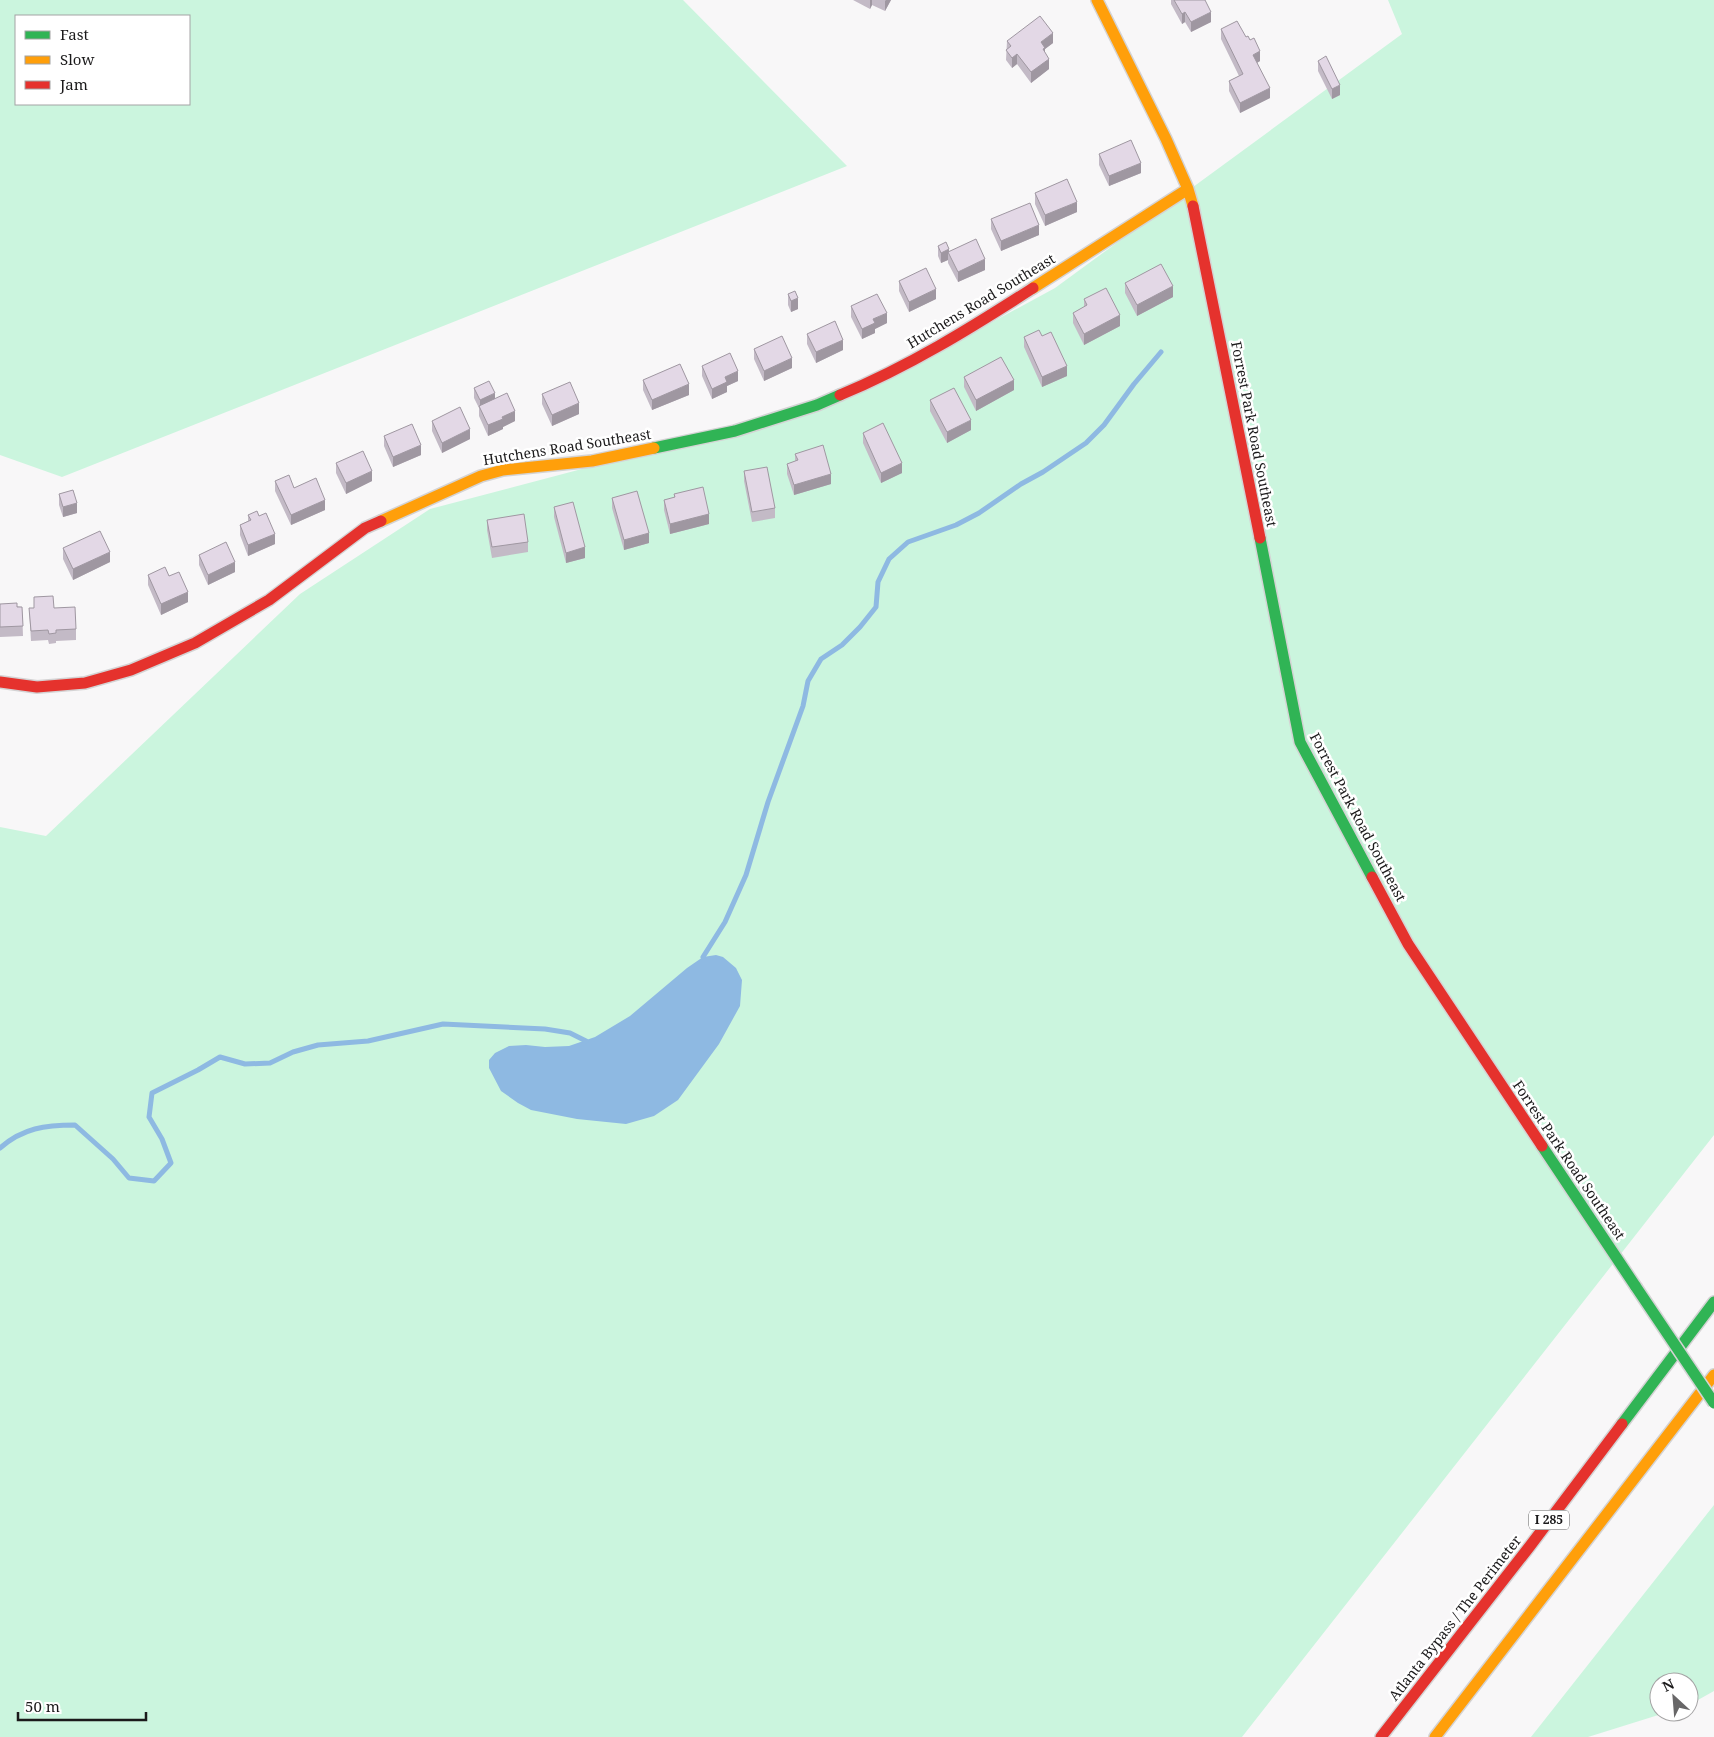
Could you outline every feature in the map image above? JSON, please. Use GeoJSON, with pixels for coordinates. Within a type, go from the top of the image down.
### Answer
{"type":"FeatureCollection","features":[{"type":"Feature","properties":{"kind":"main road","name":"Forrest Park Road Southeast"},"geometry":{"type":"LineString","coordinates":[[1097,0],[1166,139],[1188,189],[1197,222],[1300,742],[1408,944],[1714,1404]]}},
{"type":"Feature","properties":{"kind":"main road","name":"Hutchens Road Southeast"},"geometry":{"type":"LineString","coordinates":[[0,682],[37,687],[85,683],[131,670],[195,643],[269,600],[365,528],[481,476],[503,470],[592,461],[735,431],[816,405],[865,385],[955,338],[1188,189]]}},
{"type":"Feature","properties":{"kind":"main road","name":"Atlanta Bypass / The Perimeter"},"geometry":{"type":"LineString","coordinates":[[1381,1737],[1530,1546],[1714,1302]]}},
{"type":"Feature","properties":{"kind":"main road","name":"I 285"},"geometry":{"type":"LineString","coordinates":[[1435,1737],[1714,1375]]}},
{"type":"Feature","properties":{"kind":"green space"},"geometry":{"type":"Polygon","coordinates":[[[0,0],[683,0],[847,166],[62,477],[0,455],[0,0]]]}},
{"type":"Feature","properties":{"kind":"green space"},"geometry":{"type":"Polygon","coordinates":[[[1388,0],[1714,0],[1714,1135],[1242,1737],[0,1737],[0,827],[46,836],[300,594],[430,509],[665,447],[871,388],[1055,288],[1402,34],[1388,0]]]}},
{"type":"Feature","properties":{"kind":"green space"},"geometry":{"type":"Polygon","coordinates":[[[1714,1505],[1714,1691],[1699,1699],[1699,1672],[1649,1672],[1649,1718],[1588,1737],[1531,1737],[1714,1505]]]}},
{"type":"Feature","properties":{"kind":"water"},"geometry":{"type":"Polygon","coordinates":[[[716,955],[723,957],[736,968],[742,980],[740,1006],[719,1044],[678,1100],[654,1116],[626,1124],[577,1119],[531,1110],[501,1091],[489,1068],[489,1060],[495,1053],[509,1046],[569,1046],[595,1037],[630,1016],[687,968],[703,957],[716,955]]]}},
{"type":"Feature","properties":{"kind":"building"},"geometry":{"type":"Polygon","coordinates":[[[1174,0],[1205,0],[1211,12],[1191,22],[1185,12],[1182,14],[1174,0]]]}},
{"type":"Feature","properties":{"kind":"building"},"geometry":{"type":"Polygon","coordinates":[[[1040,16],[1053,33],[1041,42],[1049,59],[1031,72],[1017,54],[1012,58],[1006,50],[1011,46],[1007,41],[1040,16]]]}},
{"type":"Feature","properties":{"kind":"building"},"geometry":{"type":"Polygon","coordinates":[[[1237,21],[1246,37],[1248,36],[1250,40],[1254,38],[1260,51],[1253,55],[1270,88],[1240,103],[1229,81],[1243,74],[1221,29],[1237,21]]]}},
{"type":"Feature","properties":{"kind":"building"},"geometry":{"type":"Polygon","coordinates":[[[1326,56],[1340,85],[1332,89],[1318,61],[1326,56]]]}},
{"type":"Feature","properties":{"kind":"building"},"geometry":{"type":"Polygon","coordinates":[[[1131,140],[1141,163],[1109,176],[1099,154],[1131,140]]]}},
{"type":"Feature","properties":{"kind":"building"},"geometry":{"type":"Polygon","coordinates":[[[1067,179],[1077,202],[1045,215],[1035,193],[1067,179]]]}},
{"type":"Feature","properties":{"kind":"building"},"geometry":{"type":"Polygon","coordinates":[[[1030,203],[1039,225],[1001,241],[991,219],[1030,203]]]}},
{"type":"Feature","properties":{"kind":"building"},"geometry":{"type":"Polygon","coordinates":[[[976,239],[985,259],[958,272],[948,252],[976,239]]]}},
{"type":"Feature","properties":{"kind":"building"},"geometry":{"type":"Polygon","coordinates":[[[946,242],[949,249],[941,253],[938,246],[946,242]]]}},
{"type":"Feature","properties":{"kind":"building"},"geometry":{"type":"Polygon","coordinates":[[[1161,264],[1173,286],[1137,305],[1125,283],[1161,264]]]}},
{"type":"Feature","properties":{"kind":"building"},"geometry":{"type":"Polygon","coordinates":[[[926,268],[936,289],[909,302],[899,281],[926,268]]]}},
{"type":"Feature","properties":{"kind":"building"},"geometry":{"type":"Polygon","coordinates":[[[1106,288],[1120,315],[1084,334],[1073,313],[1087,305],[1084,299],[1106,288]]]}},
{"type":"Feature","properties":{"kind":"building"},"geometry":{"type":"Polygon","coordinates":[[[795,291],[798,298],[791,301],[788,294],[795,291]]]}},
{"type":"Feature","properties":{"kind":"building"},"geometry":{"type":"Polygon","coordinates":[[[877,294],[887,313],[873,319],[875,323],[862,329],[851,306],[877,294]]]}},
{"type":"Feature","properties":{"kind":"building"},"geometry":{"type":"Polygon","coordinates":[[[835,321],[843,340],[816,352],[807,334],[835,321]]]}},
{"type":"Feature","properties":{"kind":"building"},"geometry":{"type":"Polygon","coordinates":[[[1039,330],[1042,336],[1051,332],[1067,366],[1042,377],[1024,337],[1039,330]]]}},
{"type":"Feature","properties":{"kind":"building"},"geometry":{"type":"Polygon","coordinates":[[[782,336],[792,358],[764,371],[754,349],[782,336]]]}},
{"type":"Feature","properties":{"kind":"building"},"geometry":{"type":"Polygon","coordinates":[[[730,353],[738,371],[725,377],[727,382],[712,389],[702,366],[730,353]]]}},
{"type":"Feature","properties":{"kind":"building"},"geometry":{"type":"Polygon","coordinates":[[[1001,357],[1014,380],[976,400],[964,377],[1001,357]]]}},
{"type":"Feature","properties":{"kind":"building"},"geometry":{"type":"Polygon","coordinates":[[[680,364],[689,384],[652,400],[643,380],[680,364]]]}},
{"type":"Feature","properties":{"kind":"building"},"geometry":{"type":"Polygon","coordinates":[[[489,381],[495,393],[480,400],[474,388],[489,381]]]}},
{"type":"Feature","properties":{"kind":"building"},"geometry":{"type":"Polygon","coordinates":[[[570,382],[579,403],[552,415],[542,394],[570,382]]]}},
{"type":"Feature","properties":{"kind":"building"},"geometry":{"type":"Polygon","coordinates":[[[954,388],[971,420],[947,432],[930,400],[954,388]]]}},
{"type":"Feature","properties":{"kind":"building"},"geometry":{"type":"Polygon","coordinates":[[[507,393],[515,411],[502,417],[503,419],[488,425],[479,406],[507,393]]]}},
{"type":"Feature","properties":{"kind":"building"},"geometry":{"type":"Polygon","coordinates":[[[460,407],[470,429],[442,443],[432,421],[460,407]]]}},
{"type":"Feature","properties":{"kind":"building"},"geometry":{"type":"Polygon","coordinates":[[[883,423],[902,463],[881,473],[863,433],[883,423]]]}},
{"type":"Feature","properties":{"kind":"building"},"geometry":{"type":"Polygon","coordinates":[[[412,424],[421,445],[393,457],[384,436],[412,424]]]}},
{"type":"Feature","properties":{"kind":"building"},"geometry":{"type":"Polygon","coordinates":[[[823,445],[831,474],[794,485],[787,464],[798,460],[795,454],[823,445]]]}},
{"type":"Feature","properties":{"kind":"building"},"geometry":{"type":"Polygon","coordinates":[[[363,451],[372,471],[346,483],[336,463],[363,451]]]}},
{"type":"Feature","properties":{"kind":"building"},"geometry":{"type":"Polygon","coordinates":[[[767,467],[775,508],[752,512],[744,471],[767,467]]]}},
{"type":"Feature","properties":{"kind":"building"},"geometry":{"type":"Polygon","coordinates":[[[289,475],[294,488],[316,478],[325,500],[291,515],[275,481],[289,475]]]}},
{"type":"Feature","properties":{"kind":"building"},"geometry":{"type":"Polygon","coordinates":[[[703,487],[709,514],[670,524],[664,500],[675,497],[674,494],[703,487]]]}},
{"type":"Feature","properties":{"kind":"building"},"geometry":{"type":"Polygon","coordinates":[[[73,490],[77,503],[63,507],[59,494],[73,490]]]}},
{"type":"Feature","properties":{"kind":"building"},"geometry":{"type":"Polygon","coordinates":[[[637,491],[649,533],[624,540],[612,498],[637,491]]]}},
{"type":"Feature","properties":{"kind":"building"},"geometry":{"type":"Polygon","coordinates":[[[573,502],[585,547],[566,553],[554,507],[573,502]]]}},
{"type":"Feature","properties":{"kind":"building"},"geometry":{"type":"Polygon","coordinates":[[[257,511],[259,516],[266,513],[275,534],[248,545],[240,525],[251,520],[248,515],[257,511]]]}},
{"type":"Feature","properties":{"kind":"building"},"geometry":{"type":"Polygon","coordinates":[[[524,514],[528,542],[492,547],[487,520],[524,514]]]}},
{"type":"Feature","properties":{"kind":"building"},"geometry":{"type":"Polygon","coordinates":[[[100,531],[110,552],[73,569],[63,548],[100,531]]]}},
{"type":"Feature","properties":{"kind":"building"},"geometry":{"type":"Polygon","coordinates":[[[226,542],[235,562],[208,575],[199,555],[226,542]]]}},
{"type":"Feature","properties":{"kind":"building"},"geometry":{"type":"Polygon","coordinates":[[[165,567],[169,576],[179,572],[188,592],[161,604],[148,575],[165,567]]]}},
{"type":"Feature","properties":{"kind":"building"},"geometry":{"type":"Polygon","coordinates":[[[53,596],[54,608],[75,607],[76,629],[56,630],[56,633],[49,634],[48,630],[31,631],[29,608],[34,608],[34,597],[53,596]]]}},
{"type":"Feature","properties":{"kind":"building"},"geometry":{"type":"Polygon","coordinates":[[[17,603],[17,607],[22,607],[23,626],[0,627],[0,604],[17,603]]]}},
{"type":"Feature","properties":{"kind":"waterway"},"geometry":{"type":"LineString","coordinates":[[703,957],[725,922],[746,875],[768,802],[803,706],[808,681],[821,659],[842,645],[876,607],[878,582],[889,559],[908,542],[956,525],[979,513],[1086,443],[1104,425],[1134,384],[1161,352]]}},
{"type":"Feature","properties":{"kind":"waterway"},"geometry":{"type":"LineString","coordinates":[[0,1148],[17,1136],[35,1129],[75,1125],[113,1159],[129,1178],[154,1181],[171,1163],[162,1139],[149,1117],[152,1093],[220,1057],[245,1064],[270,1063],[293,1052],[318,1045],[368,1041],[443,1024],[545,1029],[570,1033],[586,1041]]}},
{"type":"Feature","properties":{"kind":"traffic: fast"},"geometry":{"type":"LineString","coordinates":[[654,448],[735,431],[817,405],[840,395]]}},
{"type":"Feature","properties":{"kind":"traffic: fast"},"geometry":{"type":"LineString","coordinates":[[1260,538],[1300,742],[1372,877]]}},
{"type":"Feature","properties":{"kind":"traffic: fast"},"geometry":{"type":"LineString","coordinates":[[1542,1146],[1636,1287]]}},
{"type":"Feature","properties":{"kind":"traffic: fast"},"geometry":{"type":"LineString","coordinates":[[1636,1287],[1714,1403]]}},
{"type":"Feature","properties":{"kind":"traffic: fast"},"geometry":{"type":"LineString","coordinates":[[1622,1424],[1714,1302]]}},
{"type":"Feature","properties":{"kind":"traffic: slow"},"geometry":{"type":"LineString","coordinates":[[1097,0],[1166,139],[1188,189],[1193,206]]}},
{"type":"Feature","properties":{"kind":"traffic: slow"},"geometry":{"type":"LineString","coordinates":[[1033,288],[1188,189]]}},
{"type":"Feature","properties":{"kind":"traffic: slow"},"geometry":{"type":"LineString","coordinates":[[381,521],[481,476],[503,470],[592,461],[654,448]]}},
{"type":"Feature","properties":{"kind":"traffic: slow"},"geometry":{"type":"LineString","coordinates":[[1435,1737],[1714,1375]]}},
{"type":"Feature","properties":{"kind":"traffic: jam"},"geometry":{"type":"LineString","coordinates":[[1193,206],[1260,538]]}},
{"type":"Feature","properties":{"kind":"traffic: jam"},"geometry":{"type":"LineString","coordinates":[[840,395],[890,372],[939,346],[1033,288]]}},
{"type":"Feature","properties":{"kind":"traffic: jam"},"geometry":{"type":"LineString","coordinates":[[0,682],[37,687],[85,683],[131,670],[195,643],[269,600],[365,528],[381,521]]}},
{"type":"Feature","properties":{"kind":"traffic: jam"},"geometry":{"type":"LineString","coordinates":[[1372,877],[1408,944],[1542,1146]]}},
{"type":"Feature","properties":{"kind":"traffic: jam"},"geometry":{"type":"LineString","coordinates":[[1381,1737],[1530,1546],[1622,1424]]}}]}
